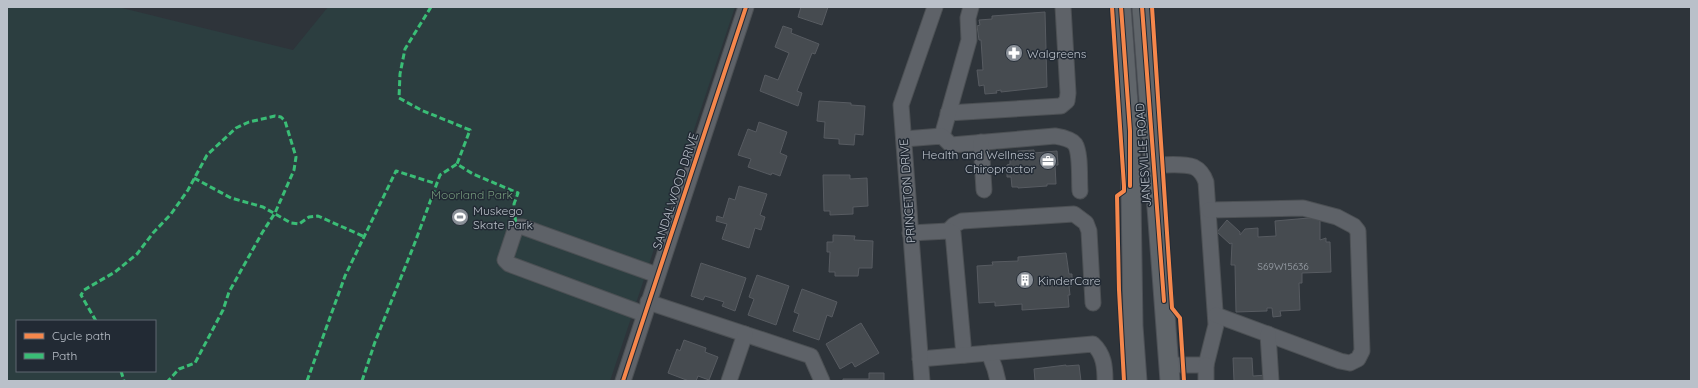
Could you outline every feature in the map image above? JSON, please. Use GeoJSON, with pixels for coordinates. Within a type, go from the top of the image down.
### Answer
{"type":"FeatureCollection","features":[{"type":"Feature","properties":{"kind":"main road","name":"JANESVILLE ROAD"},"geometry":{"type":"LineString","coordinates":[[1121,7],[1130,130],[1133,326],[1137,381]]}},
{"type":"Feature","properties":{"kind":"main road","name":"JANESVILLE ROAD"},"geometry":{"type":"LineString","coordinates":[[1142,7],[1169,373]]}},
{"type":"Feature","properties":{"kind":"street","name":"SANDALWOOD DRIVE"},"geometry":{"type":"LineString","coordinates":[[623,381],[746,7]]}},
{"type":"Feature","properties":{"kind":"street","name":"PRINCETON DRIVE"},"geometry":{"type":"LineString","coordinates":[[922,381],[901,105],[934,7]]}},
{"type":"Feature","properties":{"kind":"street"},"geometry":{"type":"LineString","coordinates":[[942,136],[969,40],[968,18],[971,7]]}},
{"type":"Feature","properties":{"kind":"street"},"geometry":{"type":"LineString","coordinates":[[948,113],[1061,106],[1067,101],[1068,93],[1063,7]]}},
{"type":"Feature","properties":{"kind":"street"},"geometry":{"type":"LineString","coordinates":[[904,139],[942,136],[951,145],[1055,136],[1065,138],[1075,144],[1078,152],[1080,191]]}},
{"type":"Feature","properties":{"kind":"street"},"geometry":{"type":"LineString","coordinates":[[981,142],[984,190]]}},
{"type":"Feature","properties":{"kind":"street"},"geometry":{"type":"LineString","coordinates":[[1130,168],[1153,166],[1184,166],[1196,168],[1203,175],[1206,182],[1216,315],[1216,325],[1206,365],[1206,381]]}},
{"type":"Feature","properties":{"kind":"street"},"geometry":{"type":"LineString","coordinates":[[1208,210],[1303,208],[1337,217],[1354,226],[1358,232],[1363,345],[1358,359],[1350,363],[1340,361],[1216,315]]}},
{"type":"Feature","properties":{"kind":"street"},"geometry":{"type":"LineString","coordinates":[[948,231],[954,225],[962,221],[1074,214],[1086,222],[1089,231],[1093,303]]}},
{"type":"Feature","properties":{"kind":"street"},"geometry":{"type":"LineString","coordinates":[[657,275],[523,227],[516,227],[505,260],[509,264],[646,308],[745,334],[811,356],[822,381]]}},
{"type":"Feature","properties":{"kind":"street"},"geometry":{"type":"LineString","coordinates":[[910,233],[948,231],[953,233],[964,355]]}},
{"type":"Feature","properties":{"kind":"street"},"geometry":{"type":"LineString","coordinates":[[729,381],[745,334]]}},
{"type":"Feature","properties":{"kind":"street"},"geometry":{"type":"LineString","coordinates":[[1268,334],[1272,381]]}},
{"type":"Feature","properties":{"kind":"street"},"geometry":{"type":"LineString","coordinates":[[920,359],[1094,344],[1100,350],[1103,357],[1105,381]]}},
{"type":"Feature","properties":{"kind":"street"},"geometry":{"type":"LineString","coordinates":[[989,353],[998,381]]}},
{"type":"Feature","properties":{"kind":"street"},"geometry":{"type":"LineString","coordinates":[[1169,373],[1206,365]]}},
{"type":"Feature","properties":{"kind":"green space","name":"Moorland Park"},"geometry":{"type":"Polygon","coordinates":[[[7,7],[118,7],[293,50],[328,7],[735,7],[610,381],[7,381],[7,7]]]}},
{"type":"Feature","properties":{"kind":"building"},"geometry":{"type":"Polygon","coordinates":[[[801,7],[828,7],[822,25],[798,17],[801,7]]]}},
{"type":"Feature","properties":{"kind":"building","name":"Walgreens"},"geometry":{"type":"Polygon","coordinates":[[[1045,12],[1047,87],[1001,92],[1001,90],[996,91],[997,93],[985,94],[984,85],[979,86],[977,70],[983,70],[981,40],[979,40],[977,26],[980,25],[979,20],[992,19],[992,16],[1045,12]]]}},
{"type":"Feature","properties":{"kind":"building"},"geometry":{"type":"Polygon","coordinates":[[[783,26],[792,29],[791,33],[819,44],[815,54],[812,53],[797,91],[802,93],[798,106],[760,91],[765,75],[778,80],[789,53],[775,47],[783,26]]]}},
{"type":"Feature","properties":{"kind":"building"},"geometry":{"type":"Polygon","coordinates":[[[819,101],[851,103],[851,105],[865,106],[863,135],[855,134],[854,145],[839,144],[839,139],[824,138],[825,122],[817,121],[819,101]]]}},
{"type":"Feature","properties":{"kind":"building"},"geometry":{"type":"Polygon","coordinates":[[[759,122],[787,132],[780,153],[787,156],[780,176],[772,173],[771,175],[748,167],[751,159],[738,155],[748,129],[756,132],[759,122]]]}},
{"type":"Feature","properties":{"kind":"building"},"geometry":{"type":"Polygon","coordinates":[[[1034,150],[1034,153],[1057,151],[1058,165],[1055,165],[1056,184],[1018,188],[1012,187],[1011,177],[1007,177],[1007,165],[1010,164],[1010,155],[1019,154],[1018,151],[1034,150]]]}},
{"type":"Feature","properties":{"kind":"building"},"geometry":{"type":"Polygon","coordinates":[[[823,175],[850,175],[850,179],[867,178],[868,206],[853,207],[853,214],[830,215],[830,211],[824,211],[823,175]]]}},
{"type":"Feature","properties":{"kind":"building"},"geometry":{"type":"Polygon","coordinates":[[[739,186],[767,194],[760,215],[765,217],[761,230],[755,228],[749,248],[722,239],[727,224],[716,221],[717,216],[723,218],[729,198],[735,200],[739,186]]]}},
{"type":"Feature","properties":{"kind":"building"},"geometry":{"type":"Polygon","coordinates":[[[1320,217],[1320,240],[1326,238],[1326,242],[1330,242],[1331,272],[1302,273],[1302,283],[1299,283],[1300,310],[1280,311],[1281,316],[1273,317],[1272,308],[1267,308],[1267,311],[1236,312],[1235,265],[1231,265],[1232,243],[1230,244],[1217,232],[1227,220],[1240,232],[1240,235],[1245,229],[1258,228],[1258,237],[1276,236],[1275,221],[1320,217]]]}},
{"type":"Feature","properties":{"kind":"building"},"geometry":{"type":"Polygon","coordinates":[[[833,235],[855,236],[854,240],[873,241],[872,268],[859,268],[858,276],[835,276],[835,272],[829,272],[830,252],[827,252],[827,242],[833,242],[833,235]]]}},
{"type":"Feature","properties":{"kind":"building","name":"KinderCare"},"geometry":{"type":"Polygon","coordinates":[[[1066,253],[1069,274],[1072,274],[1072,286],[1069,286],[1070,295],[1068,295],[1069,307],[1022,310],[1022,304],[995,306],[995,302],[979,303],[977,266],[993,265],[992,262],[1018,261],[1018,257],[1066,253]]]}},
{"type":"Feature","properties":{"kind":"building"},"geometry":{"type":"Polygon","coordinates":[[[701,263],[746,278],[735,311],[722,306],[724,302],[705,296],[703,300],[691,296],[701,263]]]}},
{"type":"Feature","properties":{"kind":"building"},"geometry":{"type":"Polygon","coordinates":[[[757,275],[789,286],[776,325],[748,315],[754,299],[749,297],[757,275]]]}},
{"type":"Feature","properties":{"kind":"building"},"geometry":{"type":"Polygon","coordinates":[[[802,289],[837,302],[832,317],[827,315],[819,340],[793,331],[799,314],[794,312],[802,289]]]}},
{"type":"Feature","properties":{"kind":"building"},"geometry":{"type":"Polygon","coordinates":[[[861,323],[879,353],[855,367],[852,362],[840,369],[826,344],[861,323]]]}},
{"type":"Feature","properties":{"kind":"building"},"geometry":{"type":"Polygon","coordinates":[[[684,340],[706,348],[705,352],[718,357],[709,380],[698,376],[696,381],[689,381],[668,373],[677,349],[680,351],[684,340]]]}},
{"type":"Feature","properties":{"kind":"building"},"geometry":{"type":"Polygon","coordinates":[[[1233,358],[1252,358],[1253,376],[1267,375],[1267,381],[1234,381],[1233,358]]]}},
{"type":"Feature","properties":{"kind":"building"},"geometry":{"type":"Polygon","coordinates":[[[1079,365],[1081,381],[1035,381],[1034,369],[1079,365]]]}},
{"type":"Feature","properties":{"kind":"building"},"geometry":{"type":"Polygon","coordinates":[[[869,373],[884,373],[884,381],[843,381],[843,379],[869,379],[869,373]]]}},
{"type":"Feature","properties":{"kind":"marked path"},"geometry":{"type":"LineString","coordinates":[[431,7],[405,49],[400,74],[399,98],[421,110],[470,130],[457,164],[473,174],[518,193],[514,204],[516,227]]}},
{"type":"Feature","properties":{"kind":"marked path"},"geometry":{"type":"LineString","coordinates":[[95,320],[81,295],[84,290],[115,272],[137,254],[153,233],[171,214],[188,190],[207,155],[236,128],[249,122],[275,116],[281,117],[285,121],[296,157],[294,170],[275,213],[229,292],[223,310],[195,363],[179,369],[168,381]]}},
{"type":"Feature","properties":{"kind":"marked path"},"geometry":{"type":"LineString","coordinates":[[362,381],[375,342],[440,175],[457,164]]}},
{"type":"Feature","properties":{"kind":"marked path"},"geometry":{"type":"LineString","coordinates":[[307,381],[345,276],[396,171],[437,184]]}},
{"type":"Feature","properties":{"kind":"marked path"},"geometry":{"type":"LineString","coordinates":[[194,178],[231,198],[263,207],[291,223],[299,224],[309,217],[318,216],[365,237]]}},
{"type":"Feature","properties":{"kind":"marked path"},"geometry":{"type":"LineString","coordinates":[[121,372],[124,381]]}},
{"type":"Feature","properties":{"kind":"cycle path"},"geometry":{"type":"LineString","coordinates":[[623,381],[746,7]]}},
{"type":"Feature","properties":{"kind":"cycle path"},"geometry":{"type":"LineString","coordinates":[[1112,7],[1124,186],[1124,191],[1117,196],[1119,290],[1124,381]]}},
{"type":"Feature","properties":{"kind":"cycle path"},"geometry":{"type":"LineString","coordinates":[[1121,7],[1130,131],[1130,186]]}},
{"type":"Feature","properties":{"kind":"cycle path"},"geometry":{"type":"LineString","coordinates":[[1142,7],[1164,301]]}},
{"type":"Feature","properties":{"kind":"cycle path"},"geometry":{"type":"LineString","coordinates":[[1152,7],[1172,308],[1180,318],[1184,381]]}},
{"type":"Feature","properties":{"kind":"place","name":"Walgreens"},"geometry":{"type":"Point","coordinates":[1014,53]}},
{"type":"Feature","properties":{"kind":"place","name":"Health and Wellness Chiropractor"},"geometry":{"type":"Point","coordinates":[1048,161]}},
{"type":"Feature","properties":{"kind":"place","name":"Muskego Skate Park"},"geometry":{"type":"Point","coordinates":[460,217]}},
{"type":"Feature","properties":{"kind":"place","name":"KinderCare"},"geometry":{"type":"Point","coordinates":[1025,280]}}]}
